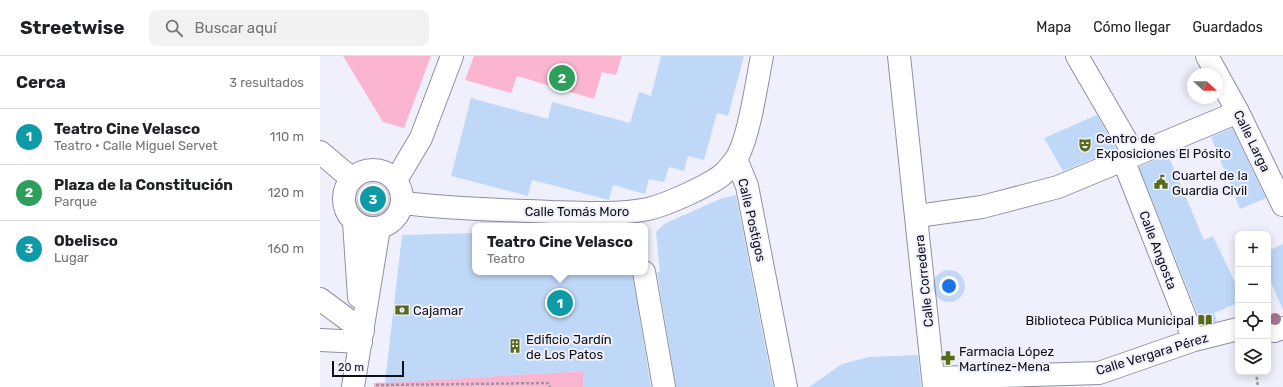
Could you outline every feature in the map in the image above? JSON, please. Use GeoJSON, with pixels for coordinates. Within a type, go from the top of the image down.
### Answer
{"type":"FeatureCollection","features":[{"type":"Feature","properties":{"kind":"street"},"geometry":{"type":"LineString","coordinates":[[396,180],[421,138],[452,56]]}},
{"type":"Feature","properties":{"kind":"street"},"geometry":{"type":"LineString","coordinates":[[736,159],[746,130],[762,56]]}},
{"type":"Feature","properties":{"kind":"street","name":"Calle Corredera"},"geometry":{"type":"LineString","coordinates":[[899,56],[934,382]]}},
{"type":"Feature","properties":{"kind":"street","name":"Calle Angosta"},"geometry":{"type":"LineString","coordinates":[[1077,56],[1129,157],[1194,340]]}},
{"type":"Feature","properties":{"kind":"street","name":"Calle Larga"},"geometry":{"type":"LineString","coordinates":[[1207,56],[1238,112],[1283,205]]}},
{"type":"Feature","properties":{"kind":"street"},"geometry":{"type":"LineString","coordinates":[[917,216],[982,207],[1058,187],[1238,112]]}},
{"type":"Feature","properties":{"kind":"street"},"geometry":{"type":"LineString","coordinates":[[320,152],[352,179]]}},
{"type":"Feature","properties":{"kind":"street","name":"Calle Tomás Moro"},"geometry":{"type":"LineString","coordinates":[[403,203],[453,209],[580,212],[635,219],[650,209],[706,185],[723,174],[736,159]]}},
{"type":"Feature","properties":{"kind":"street","name":"Calle Postigos"},"geometry":{"type":"LineString","coordinates":[[736,159],[747,186],[786,387]]}},
{"type":"Feature","properties":{"kind":"street"},"geometry":{"type":"LineString","coordinates":[[369,170],[379,170],[396,180],[400,187],[403,203],[397,217],[392,222],[379,228],[370,229],[354,222],[348,215],[344,206],[346,186],[360,173],[369,170]]}},
{"type":"Feature","properties":{"kind":"street"},"geometry":{"type":"LineString","coordinates":[[354,222],[362,337]]}},
{"type":"Feature","properties":{"kind":"street"},"geometry":{"type":"LineString","coordinates":[[354,385],[379,228]]}},
{"type":"Feature","properties":{"kind":"street"},"geometry":{"type":"LineString","coordinates":[[645,275],[664,387]]}},
{"type":"Feature","properties":{"kind":"street"},"geometry":{"type":"LineString","coordinates":[[320,299],[362,337]]}},
{"type":"Feature","properties":{"kind":"street"},"geometry":{"type":"LineString","coordinates":[[1271,330],[1274,331],[1283,328]]}},
{"type":"Feature","properties":{"kind":"street","name":"Calle Vergara Pérez"},"geometry":{"type":"LineString","coordinates":[[934,382],[1099,373],[1194,340],[1232,331]]}},
{"type":"Feature","properties":{"kind":"street"},"geometry":{"type":"LineString","coordinates":[[320,340],[362,337]]}},
{"type":"Feature","properties":{"kind":"path"},"geometry":{"type":"LineString","coordinates":[[1256,375],[1258,387]]}},
{"type":"Feature","properties":{"kind":"path"},"geometry":{"type":"LineString","coordinates":[[354,385],[385,386],[548,383],[550,387]]}},
{"type":"Feature","properties":{"kind":"shaded area"},"geometry":{"type":"Polygon","coordinates":[[[343,56],[431,56],[404,128],[383,122],[343,56]]]}},
{"type":"Feature","properties":{"kind":"shaded area"},"geometry":{"type":"Polygon","coordinates":[[[474,56],[622,56],[616,75],[602,72],[594,99],[517,76],[511,93],[465,80],[474,56]]]}},
{"type":"Feature","properties":{"kind":"shaded area"},"geometry":{"type":"Polygon","coordinates":[[[584,371],[583,387],[374,387],[374,383],[584,371]]]}},
{"type":"Feature","properties":{"kind":"building"},"geometry":{"type":"Polygon","coordinates":[[[661,56],[744,56],[728,116],[717,113],[704,160],[688,156],[684,171],[669,167],[664,182],[649,179],[645,194],[613,185],[609,200],[532,180],[528,196],[451,176],[471,98],[548,119],[552,102],[630,123],[639,92],[651,96],[661,56]]]}},
{"type":"Feature","properties":{"kind":"building","name":"Centro de Exposiciones El Pósito"},"geometry":{"type":"Polygon","coordinates":[[[1097,115],[1116,149],[1063,171],[1044,138],[1097,115]]]}},
{"type":"Feature","properties":{"kind":"building"},"geometry":{"type":"Polygon","coordinates":[[[1232,128],[1266,198],[1240,209],[1211,137],[1232,128]]]}},
{"type":"Feature","properties":{"kind":"building"},"geometry":{"type":"Polygon","coordinates":[[[1168,155],[1204,240],[1213,236],[1235,283],[1235,304],[1214,313],[1217,321],[1202,325],[1139,167],[1168,155]]]}},
{"type":"Feature","properties":{"kind":"building"},"geometry":{"type":"Polygon","coordinates":[[[736,195],[773,387],[676,387],[657,272],[660,272],[656,232],[664,224],[720,199],[736,195]]]}},
{"type":"Feature","properties":{"kind":"building"},"geometry":{"type":"Polygon","coordinates":[[[472,233],[472,275],[632,275],[651,387],[583,387],[584,371],[385,383],[402,235],[472,233]]]}},
{"type":"Feature","properties":{"kind":"building"},"geometry":{"type":"Polygon","coordinates":[[[1283,244],[1283,310],[1271,282],[1271,250],[1283,244]]]}},
{"type":"Feature","properties":{"kind":"building"},"geometry":{"type":"Polygon","coordinates":[[[918,355],[921,387],[809,387],[842,364],[869,357],[918,355]]]}},
{"type":"Feature","properties":{"kind":"place","name":"Plaza de la Constitución"},"geometry":{"type":"Point","coordinates":[562,78]}},
{"type":"Feature","properties":{"kind":"place","name":"Centro de Exposiciones El Pósito"},"geometry":{"type":"Point","coordinates":[1085,145]}},
{"type":"Feature","properties":{"kind":"place","name":"Cuartel de la Guardia Civil"},"geometry":{"type":"Point","coordinates":[1161,182]}},
{"type":"Feature","properties":{"kind":"place","name":"Obelisco"},"geometry":{"type":"Point","coordinates":[373,199]}},
{"type":"Feature","properties":{"kind":"place","name":"Teatro Cine Velasco"},"geometry":{"type":"Point","coordinates":[560,303]}},
{"type":"Feature","properties":{"kind":"place","name":"Cajamar"},"geometry":{"type":"Point","coordinates":[402,310]}},
{"type":"Feature","properties":{"kind":"place","name":"Biblioteca Pública Municipal"},"geometry":{"type":"Point","coordinates":[1205,320]}},
{"type":"Feature","properties":{"kind":"place","name":"Edificio Jardín de Los Patos"},"geometry":{"type":"Point","coordinates":[515,346]}},
{"type":"Feature","properties":{"kind":"place","name":"Farmacia López Martínez-Mena"},"geometry":{"type":"Point","coordinates":[948,358]}}]}
